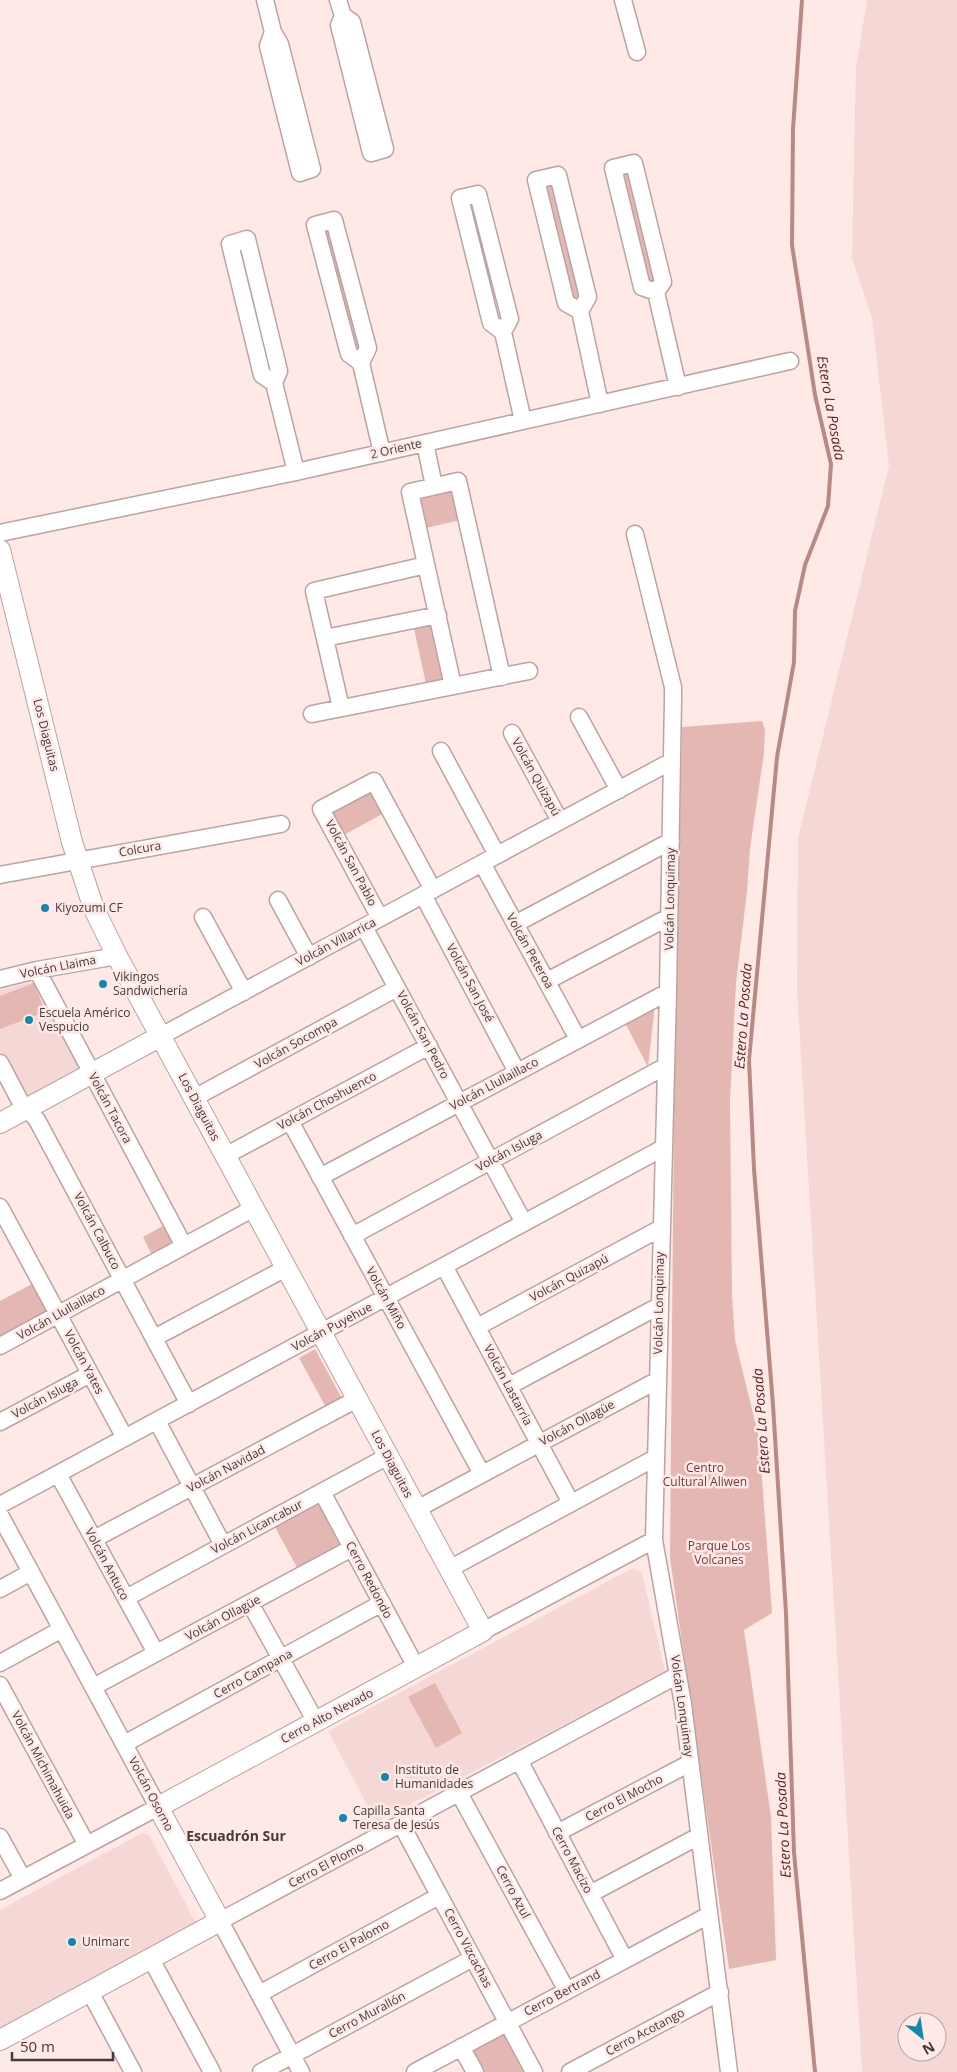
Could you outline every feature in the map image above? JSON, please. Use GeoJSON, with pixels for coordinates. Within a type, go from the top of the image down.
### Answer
{"type":"FeatureCollection","features":[{"type":"Feature","properties":{"kind":"street"},"geometry":{"type":"LineString","coordinates":[[265,0],[273,32],[280,44],[312,170],[300,173],[268,46],[273,32]]}},
{"type":"Feature","properties":{"kind":"street"},"geometry":{"type":"LineString","coordinates":[[338,0],[343,16],[352,22],[385,149],[372,153],[339,25],[343,16]]}},
{"type":"Feature","properties":{"kind":"street"},"geometry":{"type":"LineString","coordinates":[[623,0],[637,52]]}},
{"type":"Feature","properties":{"kind":"street"},"geometry":{"type":"LineString","coordinates":[[656,292],[642,287],[614,168],[634,163],[663,282],[656,292],[678,387]]}},
{"type":"Feature","properties":{"kind":"street"},"geometry":{"type":"LineString","coordinates":[[580,310],[566,303],[536,180],[558,175],[588,297],[580,310],[600,404]]}},
{"type":"Feature","properties":{"kind":"street"},"geometry":{"type":"LineString","coordinates":[[503,332],[510,319],[478,194],[460,198],[492,323],[503,332],[523,421]]}},
{"type":"Feature","properties":{"kind":"street"},"geometry":{"type":"LineString","coordinates":[[361,362],[349,354],[315,225],[334,220],[368,348],[361,362],[382,453]]}},
{"type":"Feature","properties":{"kind":"street"},"geometry":{"type":"LineString","coordinates":[[274,383],[262,375],[230,244],[247,239],[280,371],[274,383],[296,472]]}},
{"type":"Feature","properties":{"kind":"street","name":"2 Oriente"},"geometry":{"type":"LineString","coordinates":[[0,533],[296,472],[790,362]]}},
{"type":"Feature","properties":{"kind":"street"},"geometry":{"type":"LineString","coordinates":[[425,443],[434,486]]}},
{"type":"Feature","properties":{"kind":"street"},"geometry":{"type":"LineString","coordinates":[[454,686],[410,492],[458,481],[502,677]]}},
{"type":"Feature","properties":{"kind":"street","name":"Volcán Lonquimay"},"geometry":{"type":"LineString","coordinates":[[635,534],[673,687],[668,992],[654,1540],[678,1675],[729,2072]]}},
{"type":"Feature","properties":{"kind":"street","name":"Los Diaguitas"},"geometry":{"type":"LineString","coordinates":[[0,550],[78,860],[94,910],[117,956],[483,1631]]}},
{"type":"Feature","properties":{"kind":"street"},"geometry":{"type":"LineString","coordinates":[[342,708],[314,591],[426,565]]}},
{"type":"Feature","properties":{"kind":"street"},"geometry":{"type":"LineString","coordinates":[[325,638],[438,615]]}},
{"type":"Feature","properties":{"kind":"street"},"geometry":{"type":"LineString","coordinates":[[312,714],[529,671]]}},
{"type":"Feature","properties":{"kind":"street"},"geometry":{"type":"LineString","coordinates":[[579,717],[619,790]]}},
{"type":"Feature","properties":{"kind":"street","name":"Volcán Quizapú"},"geometry":{"type":"LineString","coordinates":[[512,733],[560,821]]}},
{"type":"Feature","properties":{"kind":"street"},"geometry":{"type":"LineString","coordinates":[[441,751],[497,855]]}},
{"type":"Feature","properties":{"kind":"street","name":"Volcán Villarrica"},"geometry":{"type":"LineString","coordinates":[[0,1123],[672,761]]}},
{"type":"Feature","properties":{"kind":"street","name":"Volcán San José"},"geometry":{"type":"LineString","coordinates":[[321,809],[374,781],[517,1072]]}},
{"type":"Feature","properties":{"kind":"street","name":"Volcán San Pablo"},"geometry":{"type":"LineString","coordinates":[[321,809],[380,918]]}},
{"type":"Feature","properties":{"kind":"street","name":"Colcura"},"geometry":{"type":"LineString","coordinates":[[0,875],[280,824]]}},
{"type":"Feature","properties":{"kind":"street"},"geometry":{"type":"LineString","coordinates":[[515,924],[671,841]]}},
{"type":"Feature","properties":{"kind":"street","name":"Volcán Peteroa"},"geometry":{"type":"LineString","coordinates":[[482,863],[578,1039]]}},
{"type":"Feature","properties":{"kind":"street"},"geometry":{"type":"LineString","coordinates":[[278,900],[309,957]]}},
{"type":"Feature","properties":{"kind":"street"},"geometry":{"type":"LineString","coordinates":[[547,981],[669,917]]}},
{"type":"Feature","properties":{"kind":"street"},"geometry":{"type":"LineString","coordinates":[[203,918],[244,992]]}},
{"type":"Feature","properties":{"kind":"street","name":"Volcán San Pedro"},"geometry":{"type":"LineString","coordinates":[[364,927],[524,1223]]}},
{"type":"Feature","properties":{"kind":"street","name":"Volcán Llaima"},"geometry":{"type":"LineString","coordinates":[[0,979],[37,970],[117,956]]}},
{"type":"Feature","properties":{"kind":"street","name":"Volcán Tacora"},"geometry":{"type":"LineString","coordinates":[[37,970],[184,1246]]}},
{"type":"Feature","properties":{"kind":"street","name":"Volcán Socompa"},"geometry":{"type":"LineString","coordinates":[[194,1098],[397,988]]}},
{"type":"Feature","properties":{"kind":"street","name":"Volcán Llullaillaco"},"geometry":{"type":"LineString","coordinates":[[320,1177],[668,992]]}},
{"type":"Feature","properties":{"kind":"street","name":"Volcán Choshuenco"},"geometry":{"type":"LineString","coordinates":[[225,1156],[428,1046]]}},
{"type":"Feature","properties":{"kind":"street","name":"Volcán Calbuco"},"geometry":{"type":"LineString","coordinates":[[0,1063],[20,1101],[37,1120],[189,1404]]}},
{"type":"Feature","properties":{"kind":"street","name":"Volcán Isluga"},"geometry":{"type":"LineString","coordinates":[[352,1236],[666,1066]]}},
{"type":"Feature","properties":{"kind":"street","name":"Volcán Miño"},"geometry":{"type":"LineString","coordinates":[[290,1121],[482,1474]]}},
{"type":"Feature","properties":{"kind":"street","name":"Volcán Puyehue"},"geometry":{"type":"LineString","coordinates":[[0,1505],[663,1148]]}},
{"type":"Feature","properties":{"kind":"street","name":"Volcán Yates"},"geometry":{"type":"LineString","coordinates":[[0,1207],[125,1438]]}},
{"type":"Feature","properties":{"kind":"street","name":"Volcán Llullaillaco"},"geometry":{"type":"LineString","coordinates":[[0,1346],[254,1208]]}},
{"type":"Feature","properties":{"kind":"street","name":"Volcán Quizapú"},"geometry":{"type":"LineString","coordinates":[[477,1327],[661,1228]]}},
{"type":"Feature","properties":{"kind":"street","name":"Volcán Lastarria"},"geometry":{"type":"LineString","coordinates":[[444,1266],[571,1503]]}},
{"type":"Feature","properties":{"kind":"street"},"geometry":{"type":"LineString","coordinates":[[154,1338],[286,1268]]}},
{"type":"Feature","properties":{"kind":"street"},"geometry":{"type":"LineString","coordinates":[[508,1386],[659,1306]]}},
{"type":"Feature","properties":{"kind":"street","name":"Volcán Isluga"},"geometry":{"type":"LineString","coordinates":[[0,1422],[90,1374]]}},
{"type":"Feature","properties":{"kind":"street","name":"Volcán Ollagüe"},"geometry":{"type":"LineString","coordinates":[[417,1509],[658,1380]]}},
{"type":"Feature","properties":{"kind":"street","name":"Volcán Navidad"},"geometry":{"type":"LineString","coordinates":[[94,1539],[357,1399]]}},
{"type":"Feature","properties":{"kind":"street"},"geometry":{"type":"LineString","coordinates":[[156,1421],[223,1545]]}},
{"type":"Feature","properties":{"kind":"street","name":"Volcán Licancabur"},"geometry":{"type":"LineString","coordinates":[[126,1598],[388,1456]]}},
{"type":"Feature","properties":{"kind":"street"},"geometry":{"type":"LineString","coordinates":[[449,1568],[655,1458]]}},
{"type":"Feature","properties":{"kind":"street","name":"Volcán Antuco"},"geometry":{"type":"LineString","coordinates":[[58,1474],[156,1654]]}},
{"type":"Feature","properties":{"kind":"street","name":"Cerro Redondo"},"geometry":{"type":"LineString","coordinates":[[322,1492],[416,1667]]}},
{"type":"Feature","properties":{"kind":"street","name":"Volcán Osorno"},"geometry":{"type":"LineString","coordinates":[[0,1515],[301,2072]]}},
{"type":"Feature","properties":{"kind":"street","name":"Cerro Alto Nevado"},"geometry":{"type":"LineString","coordinates":[[0,1891],[654,1540]]}},
{"type":"Feature","properties":{"kind":"street","name":"Volcán Ollagüe"},"geometry":{"type":"LineString","coordinates":[[93,1687],[352,1548]]}},
{"type":"Feature","properties":{"kind":"street"},"geometry":{"type":"LineString","coordinates":[[0,1589],[31,1572]]}},
{"type":"Feature","properties":{"kind":"street"},"geometry":{"type":"LineString","coordinates":[[250,1603],[316,1722]]}},
{"type":"Feature","properties":{"kind":"street","name":"Cerro Campana"},"geometry":{"type":"LineString","coordinates":[[124,1744],[382,1603]]}},
{"type":"Feature","properties":{"kind":"street"},"geometry":{"type":"LineString","coordinates":[[0,1663],[62,1629]]}},
{"type":"Feature","properties":{"kind":"street","name":"Cerro El Plomo"},"geometry":{"type":"LineString","coordinates":[[0,2040],[678,1675]]}},
{"type":"Feature","properties":{"kind":"street","name":"Volcán Michimahuida"},"geometry":{"type":"LineString","coordinates":[[0,1685],[87,1845]]}},
{"type":"Feature","properties":{"kind":"street","name":"Cerro Macizo"},"geometry":{"type":"LineString","coordinates":[[519,1760],[625,1960]]}},
{"type":"Feature","properties":{"kind":"street","name":"Cerro El Mocho"},"geometry":{"type":"LineString","coordinates":[[557,1832],[690,1763]]}},
{"type":"Feature","properties":{"kind":"street","name":"Cerro Azul"},"geometry":{"type":"LineString","coordinates":[[459,1793],[567,1991]]}},
{"type":"Feature","properties":{"kind":"street","name":"Cerro Vizcachas"},"geometry":{"type":"LineString","coordinates":[[401,1824],[534,2072]]}},
{"type":"Feature","properties":{"kind":"street"},"geometry":{"type":"LineString","coordinates":[[590,1894],[700,1836]]}},
{"type":"Feature","properties":{"kind":"street"},"geometry":{"type":"LineString","coordinates":[[0,1837],[23,1879]]}},
{"type":"Feature","properties":{"kind":"street","name":"Cerro El Palomo"},"geometry":{"type":"LineString","coordinates":[[259,1994],[440,1896]]}},
{"type":"Feature","properties":{"kind":"street","name":"Cerro Bertrand"},"geometry":{"type":"LineString","coordinates":[[415,2072],[709,1915]]}},
{"type":"Feature","properties":{"kind":"street","name":"Cerro Murallón"},"geometry":{"type":"LineString","coordinates":[[261,2072],[473,1958]]}},
{"type":"Feature","properties":{"kind":"street"},"geometry":{"type":"LineString","coordinates":[[151,1959],[212,2072]]}},
{"type":"Feature","properties":{"kind":"street"},"geometry":{"type":"LineString","coordinates":[[90,1992],[126,2070]]}},
{"type":"Feature","properties":{"kind":"street","name":"Cerro Acotango"},"geometry":{"type":"LineString","coordinates":[[570,2072],[720,1992]]}},
{"type":"Feature","properties":{"kind":"street"},"geometry":{"type":"LineString","coordinates":[[461,2047],[475,2072]]}},
{"type":"Feature","properties":{"kind":"shaded area"},"geometry":{"type":"Polygon","coordinates":[[[867,0],[957,0],[957,2072],[862,2072],[797,989],[798,838],[889,466],[872,318],[852,258],[856,67],[867,0]]]}},
{"type":"Feature","properties":{"kind":"shaded area","name":"Escuela Américo Vespucio"},"geometry":{"type":"Polygon","coordinates":[[[37,981],[83,1069],[27,1100],[0,1050],[0,990],[37,981]]]}},
{"type":"Feature","properties":{"kind":"shaded area"},"geometry":{"type":"Polygon","coordinates":[[[633,1568],[642,1573],[665,1672],[376,1822],[328,1731],[633,1568]]]}},
{"type":"Feature","properties":{"kind":"shaded area","name":"Unimarc"},"geometry":{"type":"Polygon","coordinates":[[[142,1833],[149,1835],[195,1921],[192,1928],[0,2031],[0,1910],[142,1833]]]}},
{"type":"Feature","properties":{"kind":"green space"},"geometry":{"type":"Polygon","coordinates":[[[634,163],[663,282],[642,287],[613,168],[634,163]]]}},
{"type":"Feature","properties":{"kind":"green space"},"geometry":{"type":"Polygon","coordinates":[[[558,175],[588,297],[566,303],[536,180],[558,175]]]}},
{"type":"Feature","properties":{"kind":"green space"},"geometry":{"type":"Polygon","coordinates":[[[334,220],[368,348],[349,354],[315,225],[334,220]]]}},
{"type":"Feature","properties":{"kind":"green space"},"geometry":{"type":"Polygon","coordinates":[[[453,488],[460,520],[422,529],[415,497],[453,488]]]}},
{"type":"Feature","properties":{"kind":"green space"},"geometry":{"type":"Polygon","coordinates":[[[433,620],[446,680],[426,684],[413,624],[433,620]]]}},
{"type":"Feature","properties":{"kind":"green space","name":"Parque Los Volcanes"},"geometry":{"type":"Polygon","coordinates":[[[762,721],[765,730],[764,753],[750,848],[736,983],[730,1101],[732,1295],[735,1340],[759,1438],[772,1613],[744,1630],[771,1817],[776,1960],[729,1969],[670,1558],[674,1108],[682,727],[762,721]]]}},
{"type":"Feature","properties":{"kind":"green space"},"geometry":{"type":"Polygon","coordinates":[[[372,786],[386,812],[340,837],[326,811],[372,786]]]}},
{"type":"Feature","properties":{"kind":"green space"},"geometry":{"type":"Polygon","coordinates":[[[34,983],[45,1012],[0,1029],[0,996],[34,983]]]}},
{"type":"Feature","properties":{"kind":"green space"},"geometry":{"type":"Polygon","coordinates":[[[655,1004],[648,1067],[624,1021],[655,1004]]]}},
{"type":"Feature","properties":{"kind":"green space"},"geometry":{"type":"Polygon","coordinates":[[[168,1223],[179,1243],[153,1257],[143,1237],[168,1223]]]}},
{"type":"Feature","properties":{"kind":"green space"},"geometry":{"type":"Polygon","coordinates":[[[34,1283],[49,1311],[4,1338],[0,1336],[0,1301],[34,1283]]]}},
{"type":"Feature","properties":{"kind":"green space"},"geometry":{"type":"Polygon","coordinates":[[[315,1349],[344,1402],[328,1411],[299,1358],[315,1349]]]}},
{"type":"Feature","properties":{"kind":"green space"},"geometry":{"type":"Polygon","coordinates":[[[316,1503],[325,1507],[343,1540],[340,1552],[300,1573],[275,1527],[316,1503]]]}},
{"type":"Feature","properties":{"kind":"green space"},"geometry":{"type":"Polygon","coordinates":[[[435,1683],[462,1733],[436,1748],[408,1697],[435,1683]]]}},
{"type":"Feature","properties":{"kind":"green space"},"geometry":{"type":"Polygon","coordinates":[[[502,2030],[529,2072],[481,2072],[471,2053],[472,2046],[502,2030]]]}},
{"type":"Feature","properties":{"kind":"waterway","name":"Estero La Posada"},"geometry":{"type":"LineString","coordinates":[[802,0],[793,129],[792,245],[815,395],[831,464],[828,506],[805,565],[795,611],[794,662],[777,757],[749,1060],[754,1169],[773,1405],[786,1613],[794,1853],[815,2072]]}},
{"type":"Feature","properties":{"kind":"place","name":"Kiyozumi CF"},"geometry":{"type":"Point","coordinates":[45,908]}},
{"type":"Feature","properties":{"kind":"place","name":"Vikingos Sandwichería"},"geometry":{"type":"Point","coordinates":[103,984]}},
{"type":"Feature","properties":{"kind":"place","name":"Escuela Américo Vespucio"},"geometry":{"type":"Point","coordinates":[29,1020]}},
{"type":"Feature","properties":{"kind":"place","name":"Instituto de Humanidades"},"geometry":{"type":"Point","coordinates":[385,1777]}},
{"type":"Feature","properties":{"kind":"place","name":"Capilla Santa Teresa de Jesús"},"geometry":{"type":"Point","coordinates":[343,1818]}},
{"type":"Feature","properties":{"kind":"place","name":"Unimarc"},"geometry":{"type":"Point","coordinates":[72,1942]}},
{"type":"Feature","properties":{"kind":"district","name":"Escuadrón Sur"},"geometry":{"type":"Point","coordinates":[236,1836]}},
{"type":"Feature","properties":{"kind":"park label","name":"Centro Cultural Aliwen"},"geometry":{"type":"Point","coordinates":[705,1475]}}]}
